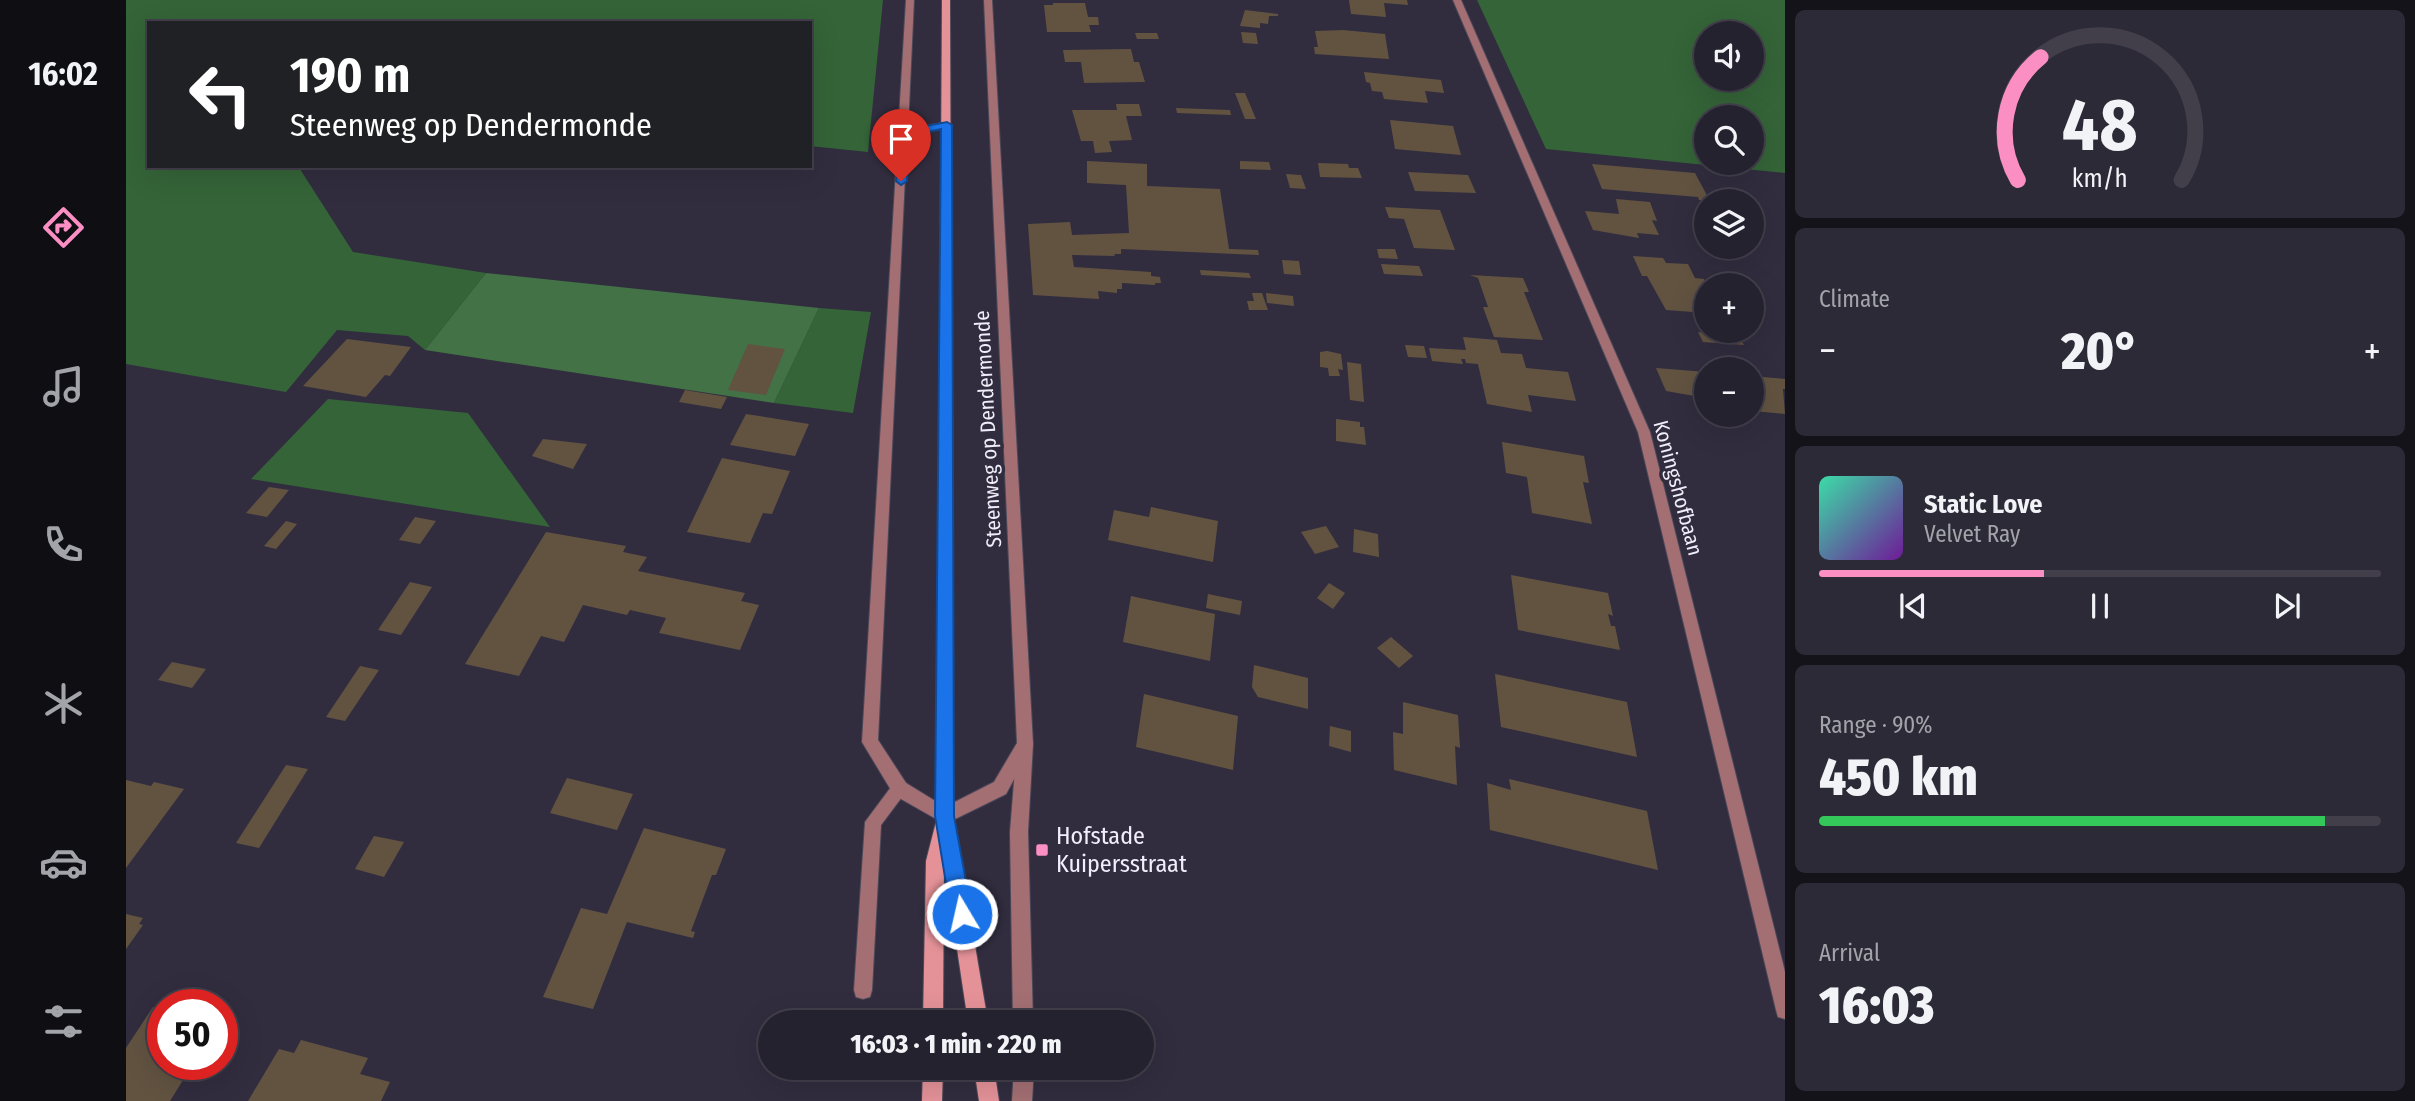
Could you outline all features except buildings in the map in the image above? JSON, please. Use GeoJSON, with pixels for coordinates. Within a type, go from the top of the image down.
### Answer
{"type":"FeatureCollection","features":[{"type":"Feature","properties":{"kind":"main road","name":"Steenweg op Dendermonde"},"geometry":{"type":"LineString","coordinates":[[946,0],[945,816],[976,1010]]}},
{"type":"Feature","properties":{"kind":"main road","name":"Steenweg op Dendermonde"},"geometry":{"type":"LineString","coordinates":[[933,1010],[935,860],[945,816]]}},
{"type":"Feature","properties":{"kind":"main road"},"geometry":{"type":"LineString","coordinates":[[932,1101],[933,1080]]}},
{"type":"Feature","properties":{"kind":"main road"},"geometry":{"type":"LineString","coordinates":[[986,1080],[989,1101]]}},
{"type":"Feature","properties":{"kind":"street"},"geometry":{"type":"LineString","coordinates":[[910,0],[870,741],[900,789],[945,816],[1000,788],[1025,744]]}},
{"type":"Feature","properties":{"kind":"street","name":"Steenweg op Dendermonde"},"geometry":{"type":"LineString","coordinates":[[988,0],[1025,744],[1019,832],[1023,1010]]}},
{"type":"Feature","properties":{"kind":"street","name":"Koningshofbaan"},"geometry":{"type":"LineString","coordinates":[[1457,0],[1644,432],[1785,1010]]}},
{"type":"Feature","properties":{"kind":"street"},"geometry":{"type":"LineString","coordinates":[[904,134],[947,125]]}},
{"type":"Feature","properties":{"kind":"street"},"geometry":{"type":"LineString","coordinates":[[863,990],[873,822],[900,789]]}},
{"type":"Feature","properties":{"kind":"street"},"geometry":{"type":"LineString","coordinates":[[1022,1101],[1023,1080]]}},
{"type":"Feature","properties":{"kind":"green space"},"geometry":{"type":"Polygon","coordinates":[[[126,0],[883,0],[868,152],[812,146],[812,21],[147,21],[147,168],[299,168],[353,252],[486,273],[425,350],[408,336],[337,330],[286,392],[126,364],[126,0]]]}},
{"type":"Feature","properties":{"kind":"green space"},"geometry":{"type":"Polygon","coordinates":[[[1477,0],[1785,0],[1785,173],[1764,171],[1764,105],[1694,105],[1694,164],[1546,149],[1477,0]]]}},
{"type":"Feature","properties":{"kind":"green space"},"geometry":{"type":"Polygon","coordinates":[[[486,273],[819,308],[774,403],[425,350],[486,273]]]}},
{"type":"Feature","properties":{"kind":"green space"},"geometry":{"type":"Polygon","coordinates":[[[819,308],[871,312],[853,413],[774,403],[819,308]]]}},
{"type":"Feature","properties":{"kind":"green space"},"geometry":{"type":"Polygon","coordinates":[[[328,399],[468,413],[550,527],[251,479],[328,399]]]}},
{"type":"Feature","properties":{"kind":"place","name":"Hofstade Kuipersstraat"},"geometry":{"type":"Point","coordinates":[1042,850]}},
{"type":"Feature","properties":{"kind":"route"},"geometry":{"type":"LineString","coordinates":[[901,181],[904,134],[947,125],[945,816],[962,914]]}}]}
